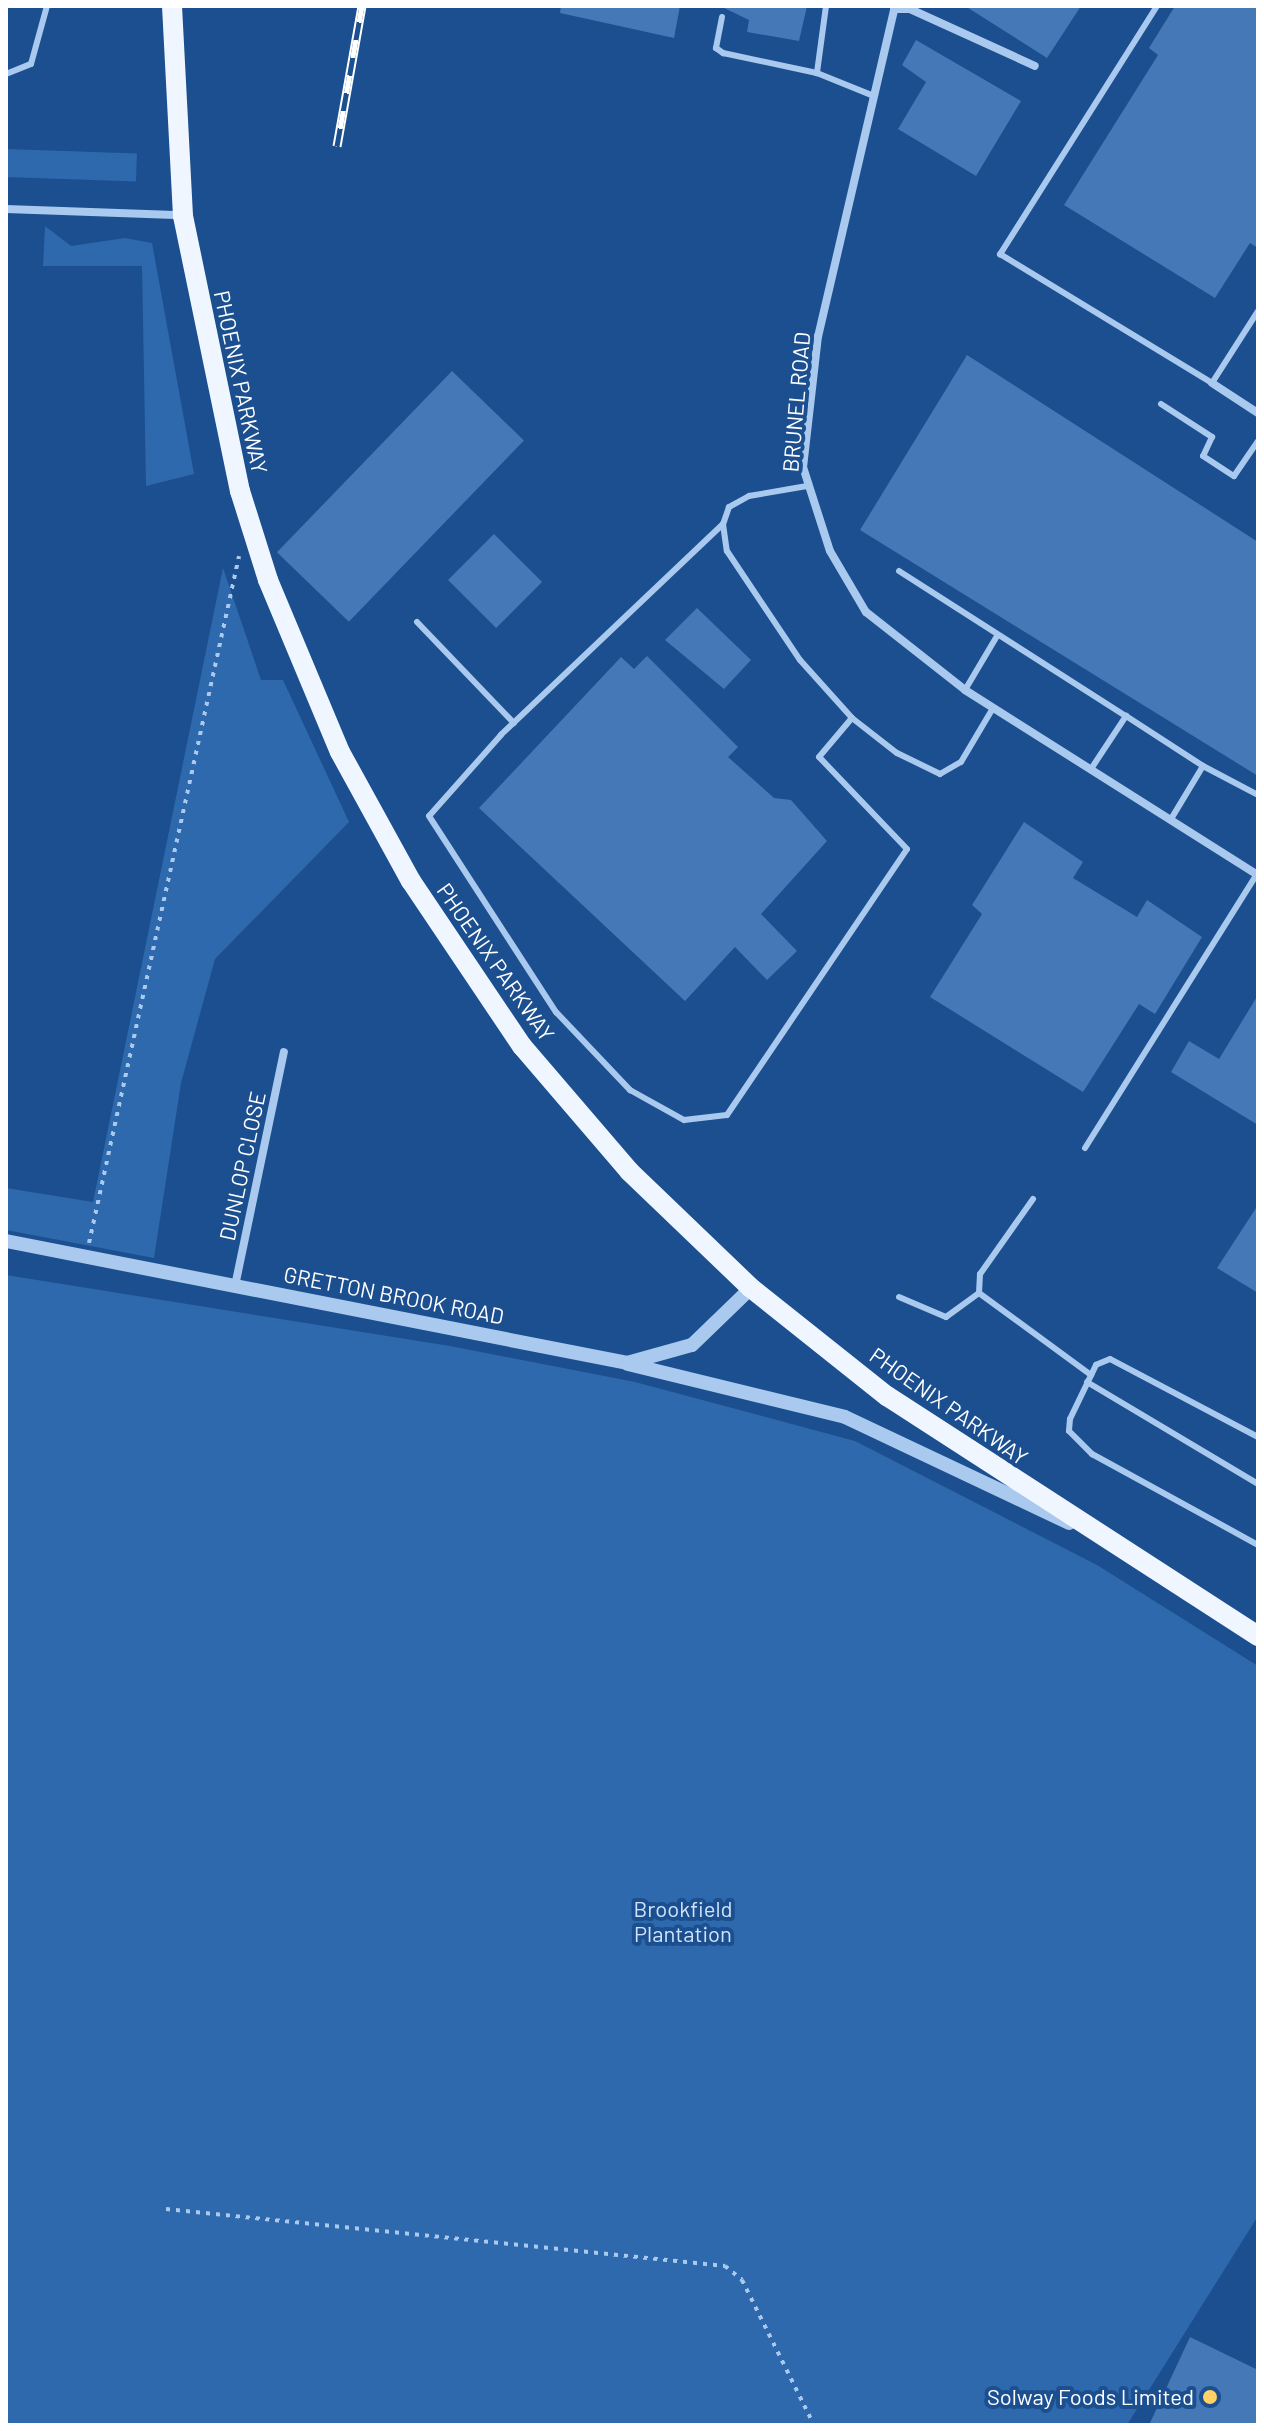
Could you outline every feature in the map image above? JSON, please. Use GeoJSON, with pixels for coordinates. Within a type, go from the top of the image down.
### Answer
{"type":"FeatureCollection","features":[{"type":"Feature","properties":{"kind":"main road","name":"PHOENIX PARKWAY"},"geometry":{"type":"LineString","coordinates":[[172,6],[183,216],[247,516],[340,752],[411,881],[522,1046],[629,1171],[751,1288],[887,1396],[1094,1535],[1258,1636]]}},
{"type":"Feature","properties":{"kind":"street"},"geometry":{"type":"LineString","coordinates":[[894,7],[910,9],[1035,66]]}},
{"type":"Feature","properties":{"kind":"street","name":"BRUNEL ROAD"},"geometry":{"type":"LineString","coordinates":[[894,7],[818,336],[807,486],[830,551],[866,612],[965,690],[1257,875]]}},
{"type":"Feature","properties":{"kind":"street"},"geometry":{"type":"LineString","coordinates":[[6,209],[183,216]]}},
{"type":"Feature","properties":{"kind":"street"},"geometry":{"type":"LineString","coordinates":[[1212,383],[1258,413]]}},
{"type":"Feature","properties":{"kind":"street","name":"DUNLOP CLOSE"},"geometry":{"type":"LineString","coordinates":[[235,1286],[284,1052]]}},
{"type":"Feature","properties":{"kind":"street","name":"GRETTON BROOK ROAD"},"geometry":{"type":"LineString","coordinates":[[6,1241],[627,1363],[692,1345],[751,1288]]}},
{"type":"Feature","properties":{"kind":"street"},"geometry":{"type":"LineString","coordinates":[[627,1363],[845,1417],[1094,1535]]}},
{"type":"Feature","properties":{"kind":"lane"},"geometry":{"type":"LineString","coordinates":[[6,74],[31,64],[47,6]]}},
{"type":"Feature","properties":{"kind":"lane"},"geometry":{"type":"LineString","coordinates":[[817,73],[826,6]]}},
{"type":"Feature","properties":{"kind":"lane"},"geometry":{"type":"LineString","coordinates":[[1157,6],[1000,254],[1212,383],[1258,311]]}},
{"type":"Feature","properties":{"kind":"lane"},"geometry":{"type":"LineString","coordinates":[[722,17],[716,48],[723,53],[817,73],[874,96]]}},
{"type":"Feature","properties":{"kind":"lane"},"geometry":{"type":"LineString","coordinates":[[1161,404],[1212,437],[1203,456],[1234,476],[1258,441]]}},
{"type":"Feature","properties":{"kind":"lane"},"geometry":{"type":"LineString","coordinates":[[807,486],[749,496],[729,507],[723,524],[514,723],[429,816],[438,838],[556,1012],[630,1090],[684,1120],[704,1122],[727,1115],[907,849],[819,757],[852,718]]}},
{"type":"Feature","properties":{"kind":"lane"},"geometry":{"type":"LineString","coordinates":[[723,524],[727,551],[758,602],[852,718],[897,753],[940,774],[961,762],[993,708]]}},
{"type":"Feature","properties":{"kind":"lane"},"geometry":{"type":"LineString","coordinates":[[899,571],[1203,766],[1258,795]]}},
{"type":"Feature","properties":{"kind":"lane"},"geometry":{"type":"LineString","coordinates":[[417,622],[514,723]]}},
{"type":"Feature","properties":{"kind":"lane"},"geometry":{"type":"LineString","coordinates":[[965,690],[997,636]]}},
{"type":"Feature","properties":{"kind":"lane"},"geometry":{"type":"LineString","coordinates":[[1091,769],[1126,716]]}},
{"type":"Feature","properties":{"kind":"lane"},"geometry":{"type":"LineString","coordinates":[[1171,819],[1203,766]]}},
{"type":"Feature","properties":{"kind":"lane"},"geometry":{"type":"LineString","coordinates":[[1085,1148],[1257,875]]}},
{"type":"Feature","properties":{"kind":"lane"},"geometry":{"type":"LineString","coordinates":[[979,1293],[980,1274],[1033,1199]]}},
{"type":"Feature","properties":{"kind":"lane"},"geometry":{"type":"LineString","coordinates":[[899,1297],[946,1317],[979,1293]]}},
{"type":"Feature","properties":{"kind":"lane"},"geometry":{"type":"LineString","coordinates":[[979,1293],[1091,1375]]}},
{"type":"Feature","properties":{"kind":"lane"},"geometry":{"type":"LineString","coordinates":[[1258,1437],[1110,1359],[1091,1375],[1070,1419],[1077,1442],[1258,1545]]}},
{"type":"Feature","properties":{"kind":"lane"},"geometry":{"type":"LineString","coordinates":[[1087,1382],[1258,1484]]}},
{"type":"Feature","properties":{"kind":"path"},"geometry":{"type":"LineString","coordinates":[[86,1257],[247,516]]}},
{"type":"Feature","properties":{"kind":"path"},"geometry":{"type":"LineString","coordinates":[[166,2209],[725,2266],[742,2280],[814,2425]]}},
{"type":"Feature","properties":{"kind":"green space"},"geometry":{"type":"Polygon","coordinates":[[[6,149],[137,154],[136,182],[6,177],[6,149]]]}},
{"type":"Feature","properties":{"kind":"green space"},"geometry":{"type":"Polygon","coordinates":[[[45,226],[71,246],[125,238],[152,243],[194,474],[146,486],[142,266],[43,266],[45,226]]]}},
{"type":"Feature","properties":{"kind":"green space"},"geometry":{"type":"Polygon","coordinates":[[[223,568],[261,680],[283,680],[349,822],[215,959],[181,1083],[154,1258],[6,1230],[6,1188],[93,1202],[223,568]]]}},
{"type":"Feature","properties":{"kind":"green space","name":"Brookfield Plantation"},"geometry":{"type":"Polygon","coordinates":[[[6,1275],[450,1346],[635,1382],[855,1441],[1097,1565],[1258,1666],[1258,2216],[1127,2425],[6,2425],[6,1275]]]}},
{"type":"Feature","properties":{"kind":"building"},"geometry":{"type":"Polygon","coordinates":[[[561,6],[680,6],[674,38],[560,13],[561,6]]]}},
{"type":"Feature","properties":{"kind":"building"},"geometry":{"type":"Polygon","coordinates":[[[720,6],[807,6],[799,41],[747,32],[749,20],[720,6]]]}},
{"type":"Feature","properties":{"kind":"building"},"geometry":{"type":"Polygon","coordinates":[[[965,6],[1081,6],[1047,58],[965,6]]]}},
{"type":"Feature","properties":{"kind":"building"},"geometry":{"type":"Polygon","coordinates":[[[1175,6],[1258,6],[1258,248],[1250,243],[1215,298],[1064,205],[1158,55],[1149,48],[1175,6]]]}},
{"type":"Feature","properties":{"kind":"building"},"geometry":{"type":"Polygon","coordinates":[[[916,40],[1021,101],[976,176],[898,129],[926,82],[902,65],[916,40]]]}},
{"type":"Feature","properties":{"kind":"building"},"geometry":{"type":"Polygon","coordinates":[[[967,355],[1258,542],[1258,776],[860,530],[967,355]]]}},
{"type":"Feature","properties":{"kind":"building"},"geometry":{"type":"Polygon","coordinates":[[[452,371],[524,440],[349,622],[277,552],[452,371]]]}},
{"type":"Feature","properties":{"kind":"building"},"geometry":{"type":"Polygon","coordinates":[[[494,534],[542,582],[496,628],[448,580],[494,534]]]}},
{"type":"Feature","properties":{"kind":"building"},"geometry":{"type":"Polygon","coordinates":[[[697,608],[751,660],[724,689],[665,640],[697,608]]]}},
{"type":"Feature","properties":{"kind":"building"},"geometry":{"type":"Polygon","coordinates":[[[647,656],[738,747],[728,757],[774,798],[791,800],[827,841],[761,914],[797,951],[767,980],[735,947],[685,1001],[479,808],[621,657],[634,669],[647,656]]]}},
{"type":"Feature","properties":{"kind":"building"},"geometry":{"type":"Polygon","coordinates":[[[1024,822],[1083,862],[1073,878],[1137,917],[1147,900],[1202,937],[1155,1014],[1139,1004],[1083,1092],[930,997],[982,914],[972,905],[1024,822]]]}},
{"type":"Feature","properties":{"kind":"building"},"geometry":{"type":"Polygon","coordinates":[[[1258,995],[1258,1125],[1171,1072],[1189,1041],[1219,1059],[1258,995]]]}},
{"type":"Feature","properties":{"kind":"building"},"geometry":{"type":"Polygon","coordinates":[[[1258,1205],[1258,1293],[1217,1268],[1258,1205]]]}},
{"type":"Feature","properties":{"kind":"building","name":"Solway Foods Limited"},"geometry":{"type":"Polygon","coordinates":[[[1190,2337],[1258,2370],[1258,2425],[1149,2425],[1190,2337]]]}},
{"type":"Feature","properties":{"kind":"railway"},"geometry":{"type":"LineString","coordinates":[[337,146],[362,6]]}},
{"type":"Feature","properties":{"kind":"place","name":"Solway Foods Limited"},"geometry":{"type":"Point","coordinates":[1210,2397]}}]}
